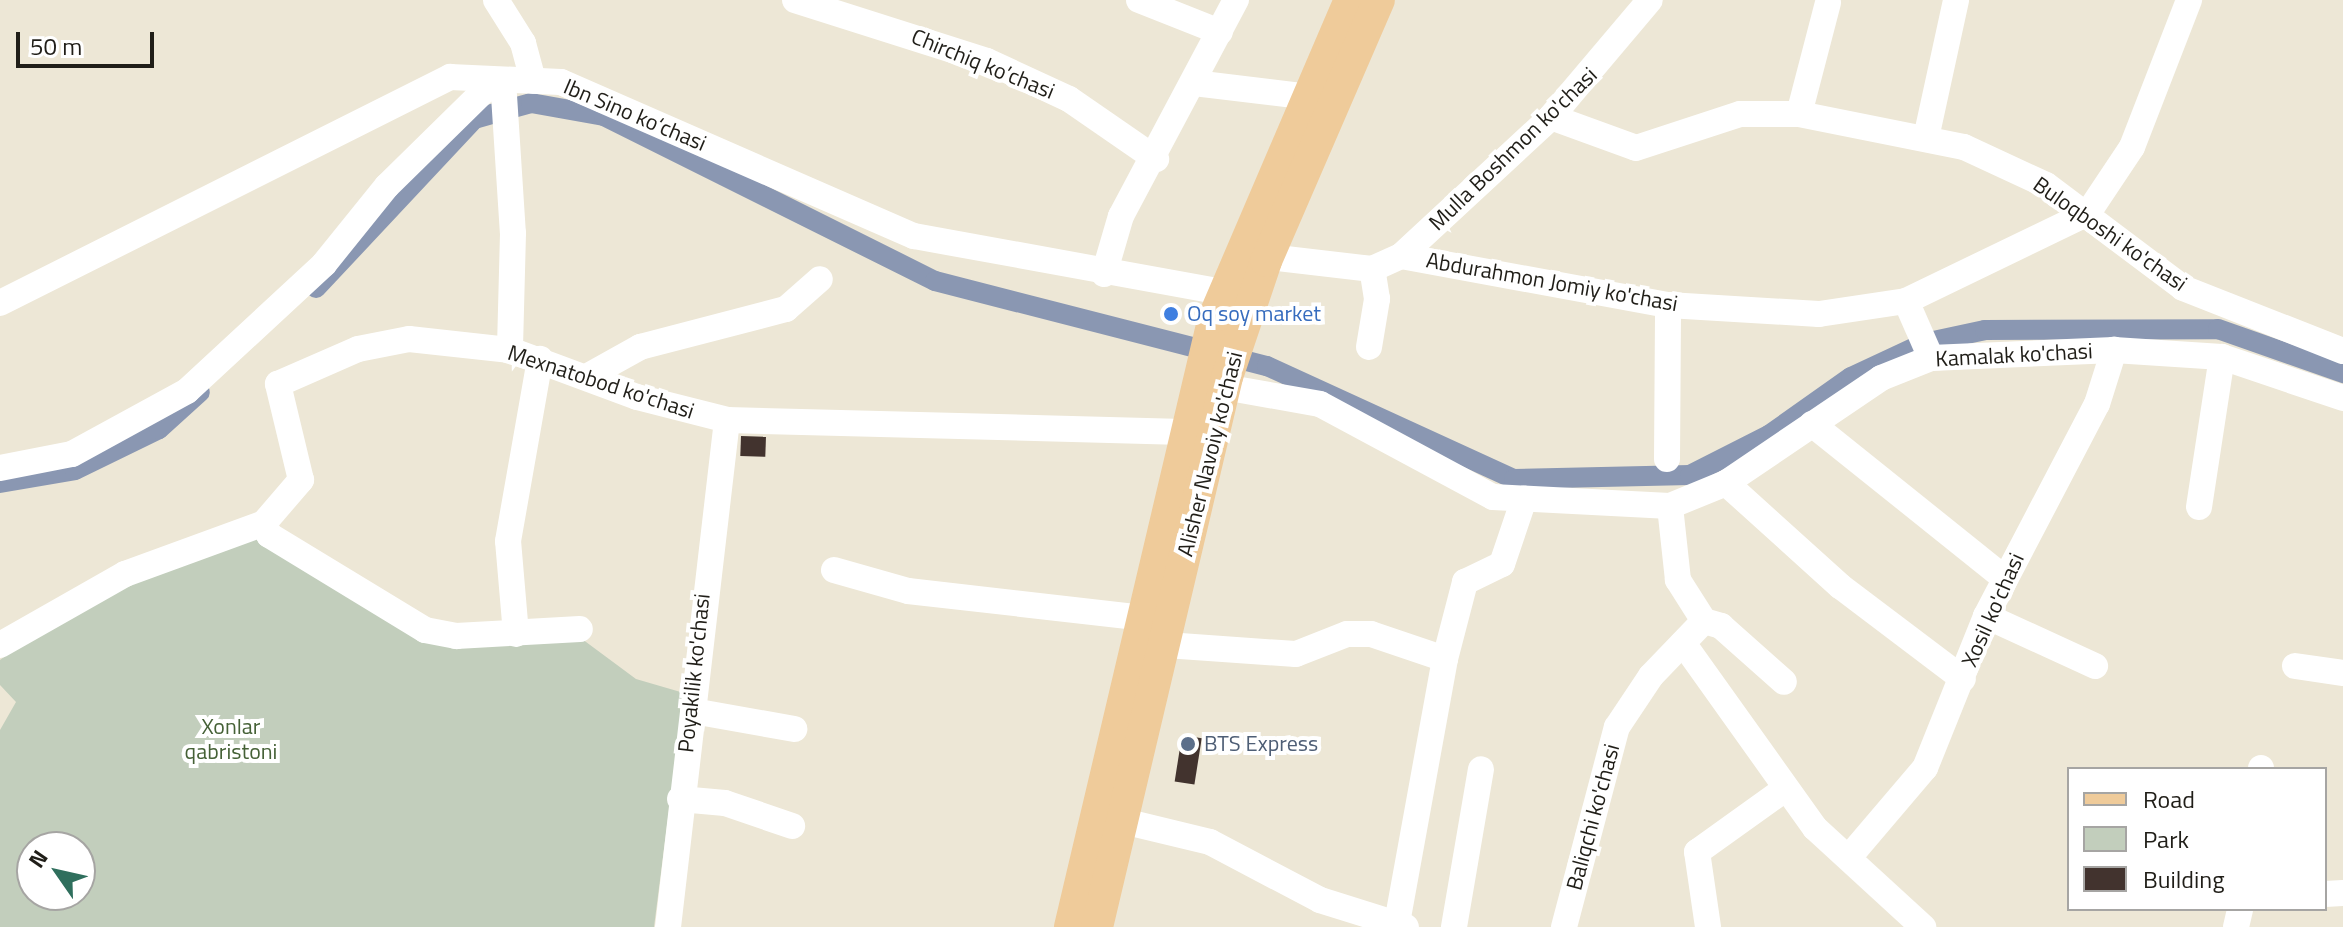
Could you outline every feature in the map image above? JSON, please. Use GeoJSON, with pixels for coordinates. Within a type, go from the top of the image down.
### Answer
{"type":"FeatureCollection","features":[{"type":"Feature","properties":{"kind":"main road","name":"Alisher Navoiy ko'chasi"},"geometry":{"type":"LineString","coordinates":[[1097,927],[1166,645],[1233,308],[1309,97],[1350,0]]}},
{"type":"Feature","properties":{"kind":"main road","name":"Alisher Navoiy ko'chasi"},"geometry":{"type":"LineString","coordinates":[[1254,256],[1379,0]]}},
{"type":"Feature","properties":{"kind":"main road","name":"Alisher Navoiy ko'chasi"},"geometry":{"type":"LineString","coordinates":[[1070,927],[1145,618],[1184,432],[1217,377]]}},
{"type":"Feature","properties":{"kind":"street"},"geometry":{"type":"LineString","coordinates":[[496,0],[523,43],[533,81]]}},
{"type":"Feature","properties":{"kind":"street","name":"Chirchiq ko’chasi"},"geometry":{"type":"LineString","coordinates":[[795,0],[987,61],[1069,99],[1156,159]]}},
{"type":"Feature","properties":{"kind":"street"},"geometry":{"type":"LineString","coordinates":[[1139,0],[1220,32]]}},
{"type":"Feature","properties":{"kind":"street"},"geometry":{"type":"LineString","coordinates":[[1104,274],[1121,216],[1156,159],[1236,0]]}},
{"type":"Feature","properties":{"kind":"street","name":"Mulla Boshmon ko'chasi"},"geometry":{"type":"LineString","coordinates":[[1401,256],[1551,117],[1650,0]]}},
{"type":"Feature","properties":{"kind":"street"},"geometry":{"type":"LineString","coordinates":[[1926,138],[1956,0]]}},
{"type":"Feature","properties":{"kind":"street"},"geometry":{"type":"LineString","coordinates":[[2088,213],[2132,147],[2189,0]]}},
{"type":"Feature","properties":{"kind":"street"},"geometry":{"type":"LineString","coordinates":[[1799,114],[1828,3]]}},
{"type":"Feature","properties":{"kind":"street","name":"Ibn Sino ko‘chasi"},"geometry":{"type":"LineString","coordinates":[[0,303],[450,77],[561,82],[914,236],[1104,274],[1233,308]]}},
{"type":"Feature","properties":{"kind":"street"},"geometry":{"type":"LineString","coordinates":[[501,81],[507,133],[510,350]]}},
{"type":"Feature","properties":{"kind":"street"},"geometry":{"type":"LineString","coordinates":[[0,468],[72,454],[187,391],[324,264],[387,186],[501,81]]}},
{"type":"Feature","properties":{"kind":"street"},"geometry":{"type":"LineString","coordinates":[[1194,83],[1309,97]]}},
{"type":"Feature","properties":{"kind":"street","name":"Buloqboshi ko'chasi"},"geometry":{"type":"LineString","coordinates":[[1551,117],[1636,148],[1740,114],[1799,114],[1926,138],[2046,185],[2088,213],[2183,288],[2343,351]]}},
{"type":"Feature","properties":{"kind":"street","name":"Abdurahmon Jomiy ko'chasi"},"geometry":{"type":"LineString","coordinates":[[1254,256],[1372,269],[1401,256],[1668,305],[1819,314],[1906,301],[2088,213]]}},
{"type":"Feature","properties":{"kind":"street"},"geometry":{"type":"LineString","coordinates":[[1369,347],[1377,299],[1372,269]]}},
{"type":"Feature","properties":{"kind":"street"},"geometry":{"type":"LineString","coordinates":[[588,376],[640,347],[786,309],[820,279]]}},
{"type":"Feature","properties":{"kind":"street"},"geometry":{"type":"LineString","coordinates":[[1906,301],[1931,358]]}},
{"type":"Feature","properties":{"kind":"street"},"geometry":{"type":"LineString","coordinates":[[1667,459],[1668,305]]}},
{"type":"Feature","properties":{"kind":"street","name":"Mexnatobod ko'chasi"},"geometry":{"type":"LineString","coordinates":[[264,523],[301,480],[278,384],[358,349],[409,339],[510,350],[727,420],[1184,432]]}},
{"type":"Feature","properties":{"kind":"street","name":"Kamalak ko'chasi"},"geometry":{"type":"LineString","coordinates":[[1670,506],[1726,483],[1881,378],[1931,358],[2114,350],[2222,357],[2343,398]]}},
{"type":"Feature","properties":{"kind":"street","name":"Xosil ko'chasi"},"geometry":{"type":"LineString","coordinates":[[1850,856],[1925,768],[1986,616],[2097,404],[2114,350]]}},
{"type":"Feature","properties":{"kind":"street"},"geometry":{"type":"LineString","coordinates":[[2199,507],[2222,357]]}},
{"type":"Feature","properties":{"kind":"street"},"geometry":{"type":"LineString","coordinates":[[516,634],[508,541],[540,359]]}},
{"type":"Feature","properties":{"kind":"street"},"geometry":{"type":"LineString","coordinates":[[1217,377],[1320,404],[1493,497],[1670,506],[1678,580],[1704,621],[1721,626],[1784,682]]}},
{"type":"Feature","properties":{"kind":"street","name":"Poyakilik ko'chasi"},"geometry":{"type":"LineString","coordinates":[[668,927],[680,799],[727,420]]}},
{"type":"Feature","properties":{"kind":"street"},"geometry":{"type":"LineString","coordinates":[[1812,424],[2004,578]]}},
{"type":"Feature","properties":{"kind":"street"},"geometry":{"type":"LineString","coordinates":[[1726,483],[1840,586],[1963,679]]}},
{"type":"Feature","properties":{"kind":"street"},"geometry":{"type":"LineString","coordinates":[[1123,821],[1210,842],[1320,900],[1402,925],[1445,659],[1465,582],[1502,564],[1524,499]]}},
{"type":"Feature","properties":{"kind":"street"},"geometry":{"type":"LineString","coordinates":[[0,645],[125,574],[264,523],[269,535],[425,630],[516,634],[580,629]]}},
{"type":"Feature","properties":{"kind":"street"},"geometry":{"type":"LineString","coordinates":[[834,570],[908,591],[1145,618]]}},
{"type":"Feature","properties":{"kind":"street"},"geometry":{"type":"LineString","coordinates":[[1986,616],[2095,666]]}},
{"type":"Feature","properties":{"kind":"street","name":"Baliqchi ko'chasi"},"geometry":{"type":"LineString","coordinates":[[1564,927],[1617,727],[1704,621]]}},
{"type":"Feature","properties":{"kind":"street"},"geometry":{"type":"LineString","coordinates":[[1166,645],[1296,654],[1347,634],[1371,634],[1445,659]]}},
{"type":"Feature","properties":{"kind":"street"},"geometry":{"type":"LineString","coordinates":[[1683,643],[1815,828],[1850,856],[1914,925]]}},
{"type":"Feature","properties":{"kind":"street"},"geometry":{"type":"LineString","coordinates":[[2295,666],[2343,673]]}},
{"type":"Feature","properties":{"kind":"street"},"geometry":{"type":"LineString","coordinates":[[693,711],[794,729]]}},
{"type":"Feature","properties":{"kind":"street"},"geometry":{"type":"LineString","coordinates":[[1454,927],[1481,769]]}},
{"type":"Feature","properties":{"kind":"street"},"geometry":{"type":"LineString","coordinates":[[1708,927],[1697,852],[1785,789]]}},
{"type":"Feature","properties":{"kind":"street"},"geometry":{"type":"LineString","coordinates":[[680,799],[725,803],[792,826]]}},
{"type":"Feature","properties":{"kind":"green space","name":"Xonlar qabristoni"},"geometry":{"type":"Polygon","coordinates":[[[251,531],[419,636],[582,639],[636,679],[684,693],[654,927],[0,927],[0,730],[16,702],[0,685],[0,660],[74,604],[251,531]]]}},
{"type":"Feature","properties":{"kind":"building"},"geometry":{"type":"Polygon","coordinates":[[[741,436],[766,437],[765,457],[740,456],[741,436]]]}},
{"type":"Feature","properties":{"kind":"building"},"geometry":{"type":"Polygon","coordinates":[[[1182,735],[1202,738],[1194,785],[1175,781],[1182,735]]]}},
{"type":"Feature","properties":{"kind":"waterway"},"geometry":{"type":"LineString","coordinates":[[316,288],[474,119],[531,103],[604,116],[935,281],[1267,366],[1514,479],[1690,475],[1769,435],[1851,377],[1924,343],[1985,330],[2218,329],[2343,373]]}},
{"type":"Feature","properties":{"kind":"waterway"},"geometry":{"type":"LineString","coordinates":[[0,483],[75,470],[159,429],[200,392]]}},
{"type":"Feature","properties":{"kind":"place","name":"Oq soy market"},"geometry":{"type":"Point","coordinates":[1171,314]}},
{"type":"Feature","properties":{"kind":"place","name":"BTS Express"},"geometry":{"type":"Point","coordinates":[1188,744]}}]}
